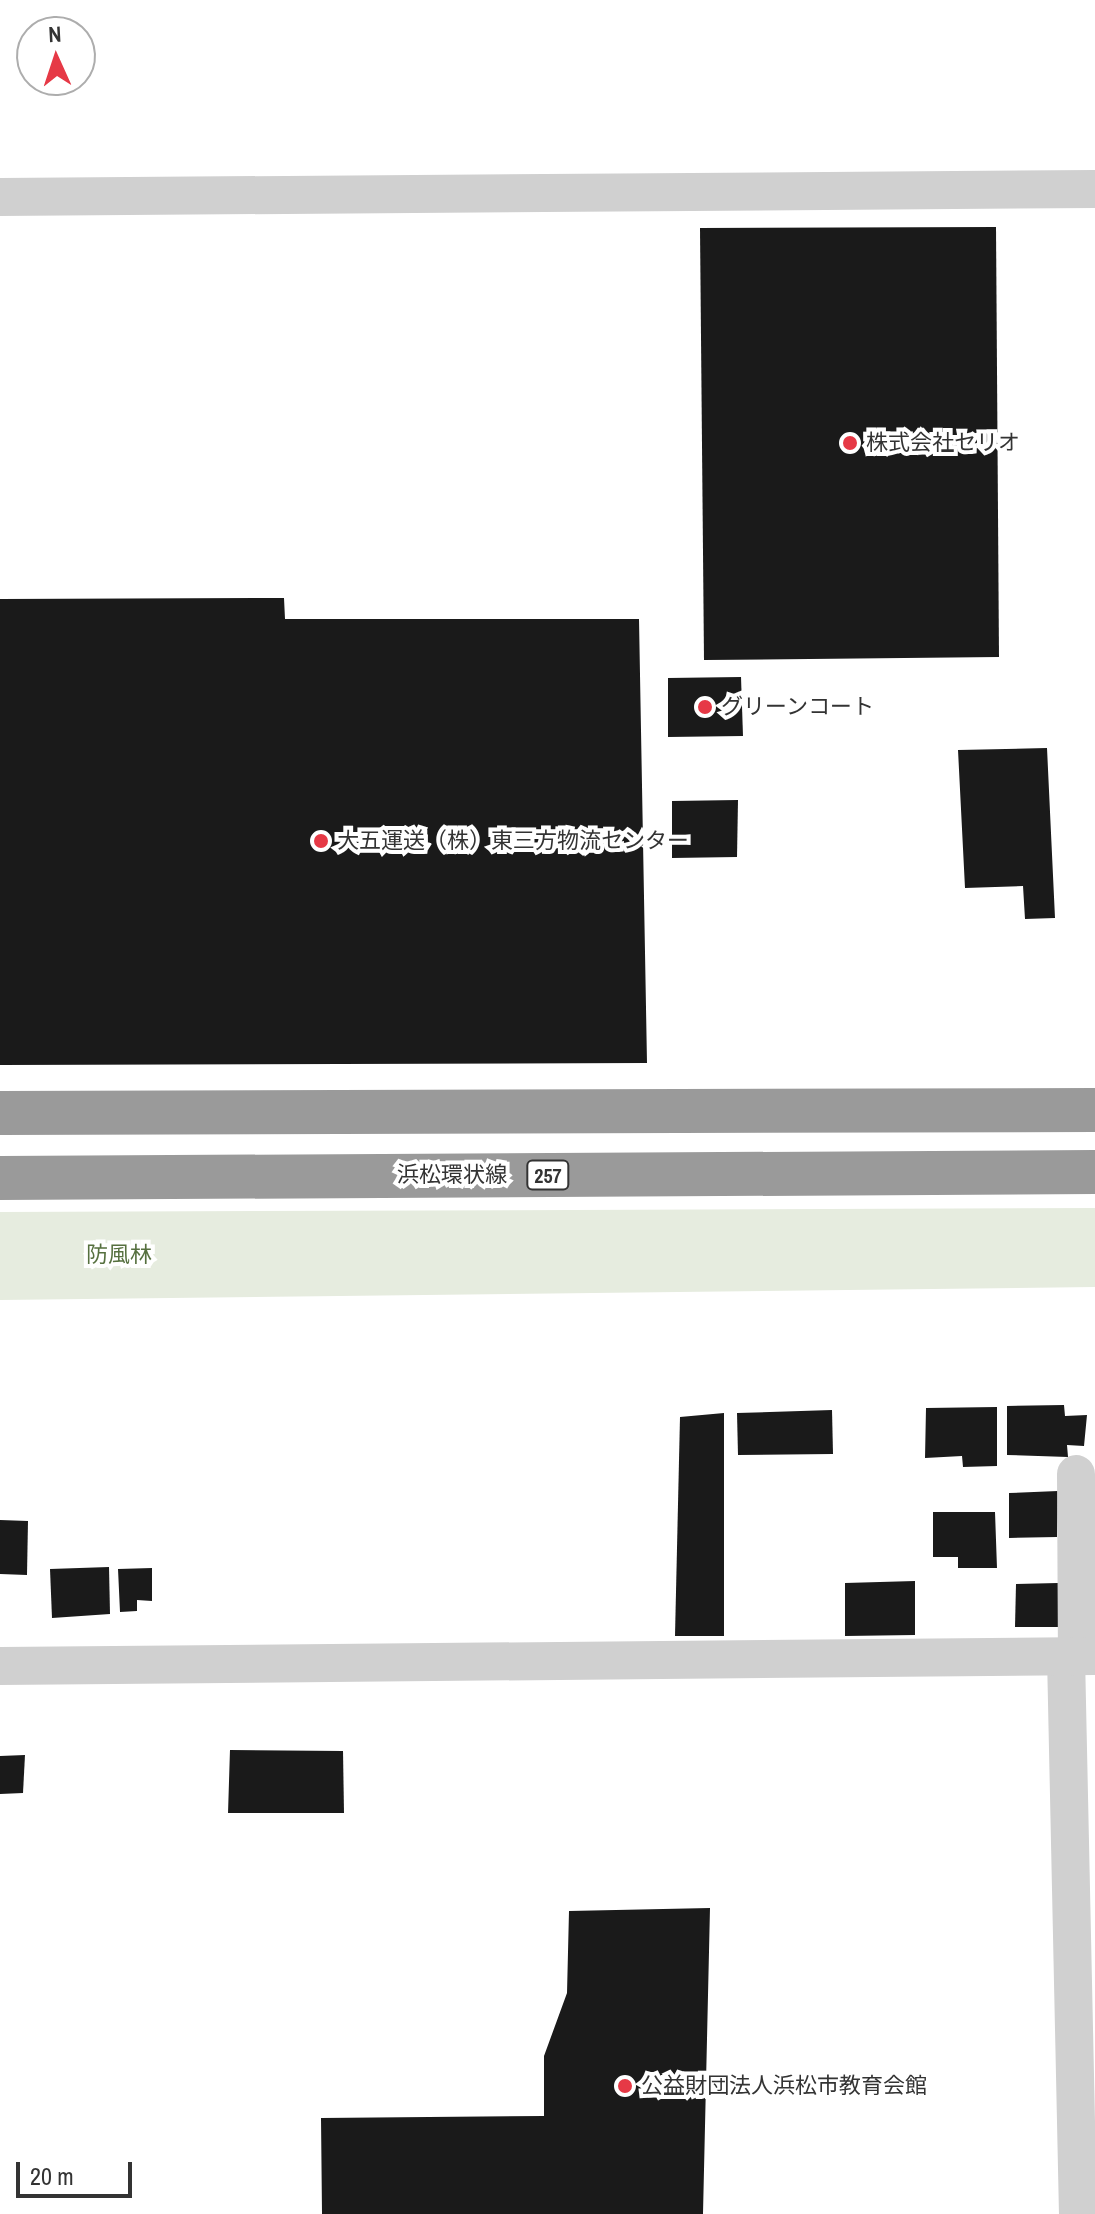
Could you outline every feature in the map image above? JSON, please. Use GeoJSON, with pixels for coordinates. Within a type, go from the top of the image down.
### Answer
{"type":"FeatureCollection","features":[{"type":"Feature","properties":{"kind":"highway"},"geometry":{"type":"LineString","coordinates":[[0,1113],[1095,1110]]}},
{"type":"Feature","properties":{"kind":"highway","name":"浜松環状線"},"geometry":{"type":"LineString","coordinates":[[0,1178],[1095,1172]]}},
{"type":"Feature","properties":{"kind":"street"},"geometry":{"type":"LineString","coordinates":[[0,197],[1095,189]]}},
{"type":"Feature","properties":{"kind":"street"},"geometry":{"type":"LineString","coordinates":[[1076,1474],[1079,1656],[1078,2214]]}},
{"type":"Feature","properties":{"kind":"street"},"geometry":{"type":"LineString","coordinates":[[0,1666],[1079,1656]]}},
{"type":"Feature","properties":{"kind":"green space","name":"防風林"},"geometry":{"type":"Polygon","coordinates":[[[1095,1208],[1095,1287],[0,1300],[0,1212],[1095,1208]]]}},
{"type":"Feature","properties":{"kind":"building","name":"株式会社セリオ"},"geometry":{"type":"Polygon","coordinates":[[[996,227],[999,657],[704,660],[700,228],[996,227]]]}},
{"type":"Feature","properties":{"kind":"building","name":"大五運送（株）東三方物流センター"},"geometry":{"type":"Polygon","coordinates":[[[284,598],[285,619],[639,619],[647,1063],[0,1065],[0,599],[284,598]]]}},
{"type":"Feature","properties":{"kind":"building","name":"グリーンコート"},"geometry":{"type":"Polygon","coordinates":[[[741,677],[743,736],[668,737],[668,678],[741,677]]]}},
{"type":"Feature","properties":{"kind":"building"},"geometry":{"type":"Polygon","coordinates":[[[1047,748],[1055,918],[1025,919],[1023,886],[965,888],[958,750],[1047,748]]]}},
{"type":"Feature","properties":{"kind":"building"},"geometry":{"type":"Polygon","coordinates":[[[738,800],[737,857],[672,858],[672,801],[738,800]]]}},
{"type":"Feature","properties":{"kind":"building"},"geometry":{"type":"Polygon","coordinates":[[[1064,1405],[1065,1416],[1087,1415],[1084,1446],[1067,1445],[1068,1457],[1007,1455],[1007,1406],[1064,1405]]]}},
{"type":"Feature","properties":{"kind":"building"},"geometry":{"type":"Polygon","coordinates":[[[997,1407],[997,1466],[963,1467],[962,1456],[925,1458],[926,1408],[997,1407]]]}},
{"type":"Feature","properties":{"kind":"building"},"geometry":{"type":"Polygon","coordinates":[[[832,1410],[833,1454],[738,1455],[737,1413],[832,1410]]]}},
{"type":"Feature","properties":{"kind":"building"},"geometry":{"type":"Polygon","coordinates":[[[724,1413],[724,1636],[675,1636],[680,1417],[724,1413]]]}},
{"type":"Feature","properties":{"kind":"building"},"geometry":{"type":"Polygon","coordinates":[[[1058,1491],[1057,1537],[1009,1538],[1009,1493],[1058,1491]]]}},
{"type":"Feature","properties":{"kind":"building"},"geometry":{"type":"Polygon","coordinates":[[[933,1512],[995,1512],[997,1568],[958,1568],[958,1557],[933,1557],[933,1512]]]}},
{"type":"Feature","properties":{"kind":"building"},"geometry":{"type":"Polygon","coordinates":[[[0,1520],[28,1521],[27,1575],[0,1574],[0,1520]]]}},
{"type":"Feature","properties":{"kind":"building"},"geometry":{"type":"Polygon","coordinates":[[[109,1567],[110,1614],[52,1618],[50,1569],[109,1567]]]}},
{"type":"Feature","properties":{"kind":"building"},"geometry":{"type":"Polygon","coordinates":[[[152,1568],[152,1601],[137,1600],[137,1611],[120,1612],[118,1569],[152,1568]]]}},
{"type":"Feature","properties":{"kind":"building"},"geometry":{"type":"Polygon","coordinates":[[[915,1581],[915,1635],[845,1636],[845,1583],[915,1581]]]}},
{"type":"Feature","properties":{"kind":"building"},"geometry":{"type":"Polygon","coordinates":[[[1058,1583],[1060,1627],[1015,1627],[1016,1584],[1058,1583]]]}},
{"type":"Feature","properties":{"kind":"building"},"geometry":{"type":"Polygon","coordinates":[[[230,1750],[343,1751],[344,1813],[228,1813],[230,1750]]]}},
{"type":"Feature","properties":{"kind":"building"},"geometry":{"type":"Polygon","coordinates":[[[25,1755],[23,1793],[0,1794],[0,1756],[25,1755]]]}},
{"type":"Feature","properties":{"kind":"building","name":"公益財団法人浜松市教育会館"},"geometry":{"type":"Polygon","coordinates":[[[710,1908],[703,2214],[322,2214],[321,2118],[544,2116],[544,2056],[567,1993],[569,1911],[710,1908]]]}},
{"type":"Feature","properties":{"kind":"place","name":"株式会社セリオ"},"geometry":{"type":"Point","coordinates":[850,443]}},
{"type":"Feature","properties":{"kind":"place","name":"グリーンコート"},"geometry":{"type":"Point","coordinates":[705,707]}},
{"type":"Feature","properties":{"kind":"place","name":"大五運送（株）東三方物流センター"},"geometry":{"type":"Point","coordinates":[321,841]}},
{"type":"Feature","properties":{"kind":"place","name":"公益財団法人浜松市教育会館"},"geometry":{"type":"Point","coordinates":[625,2086]}}]}
